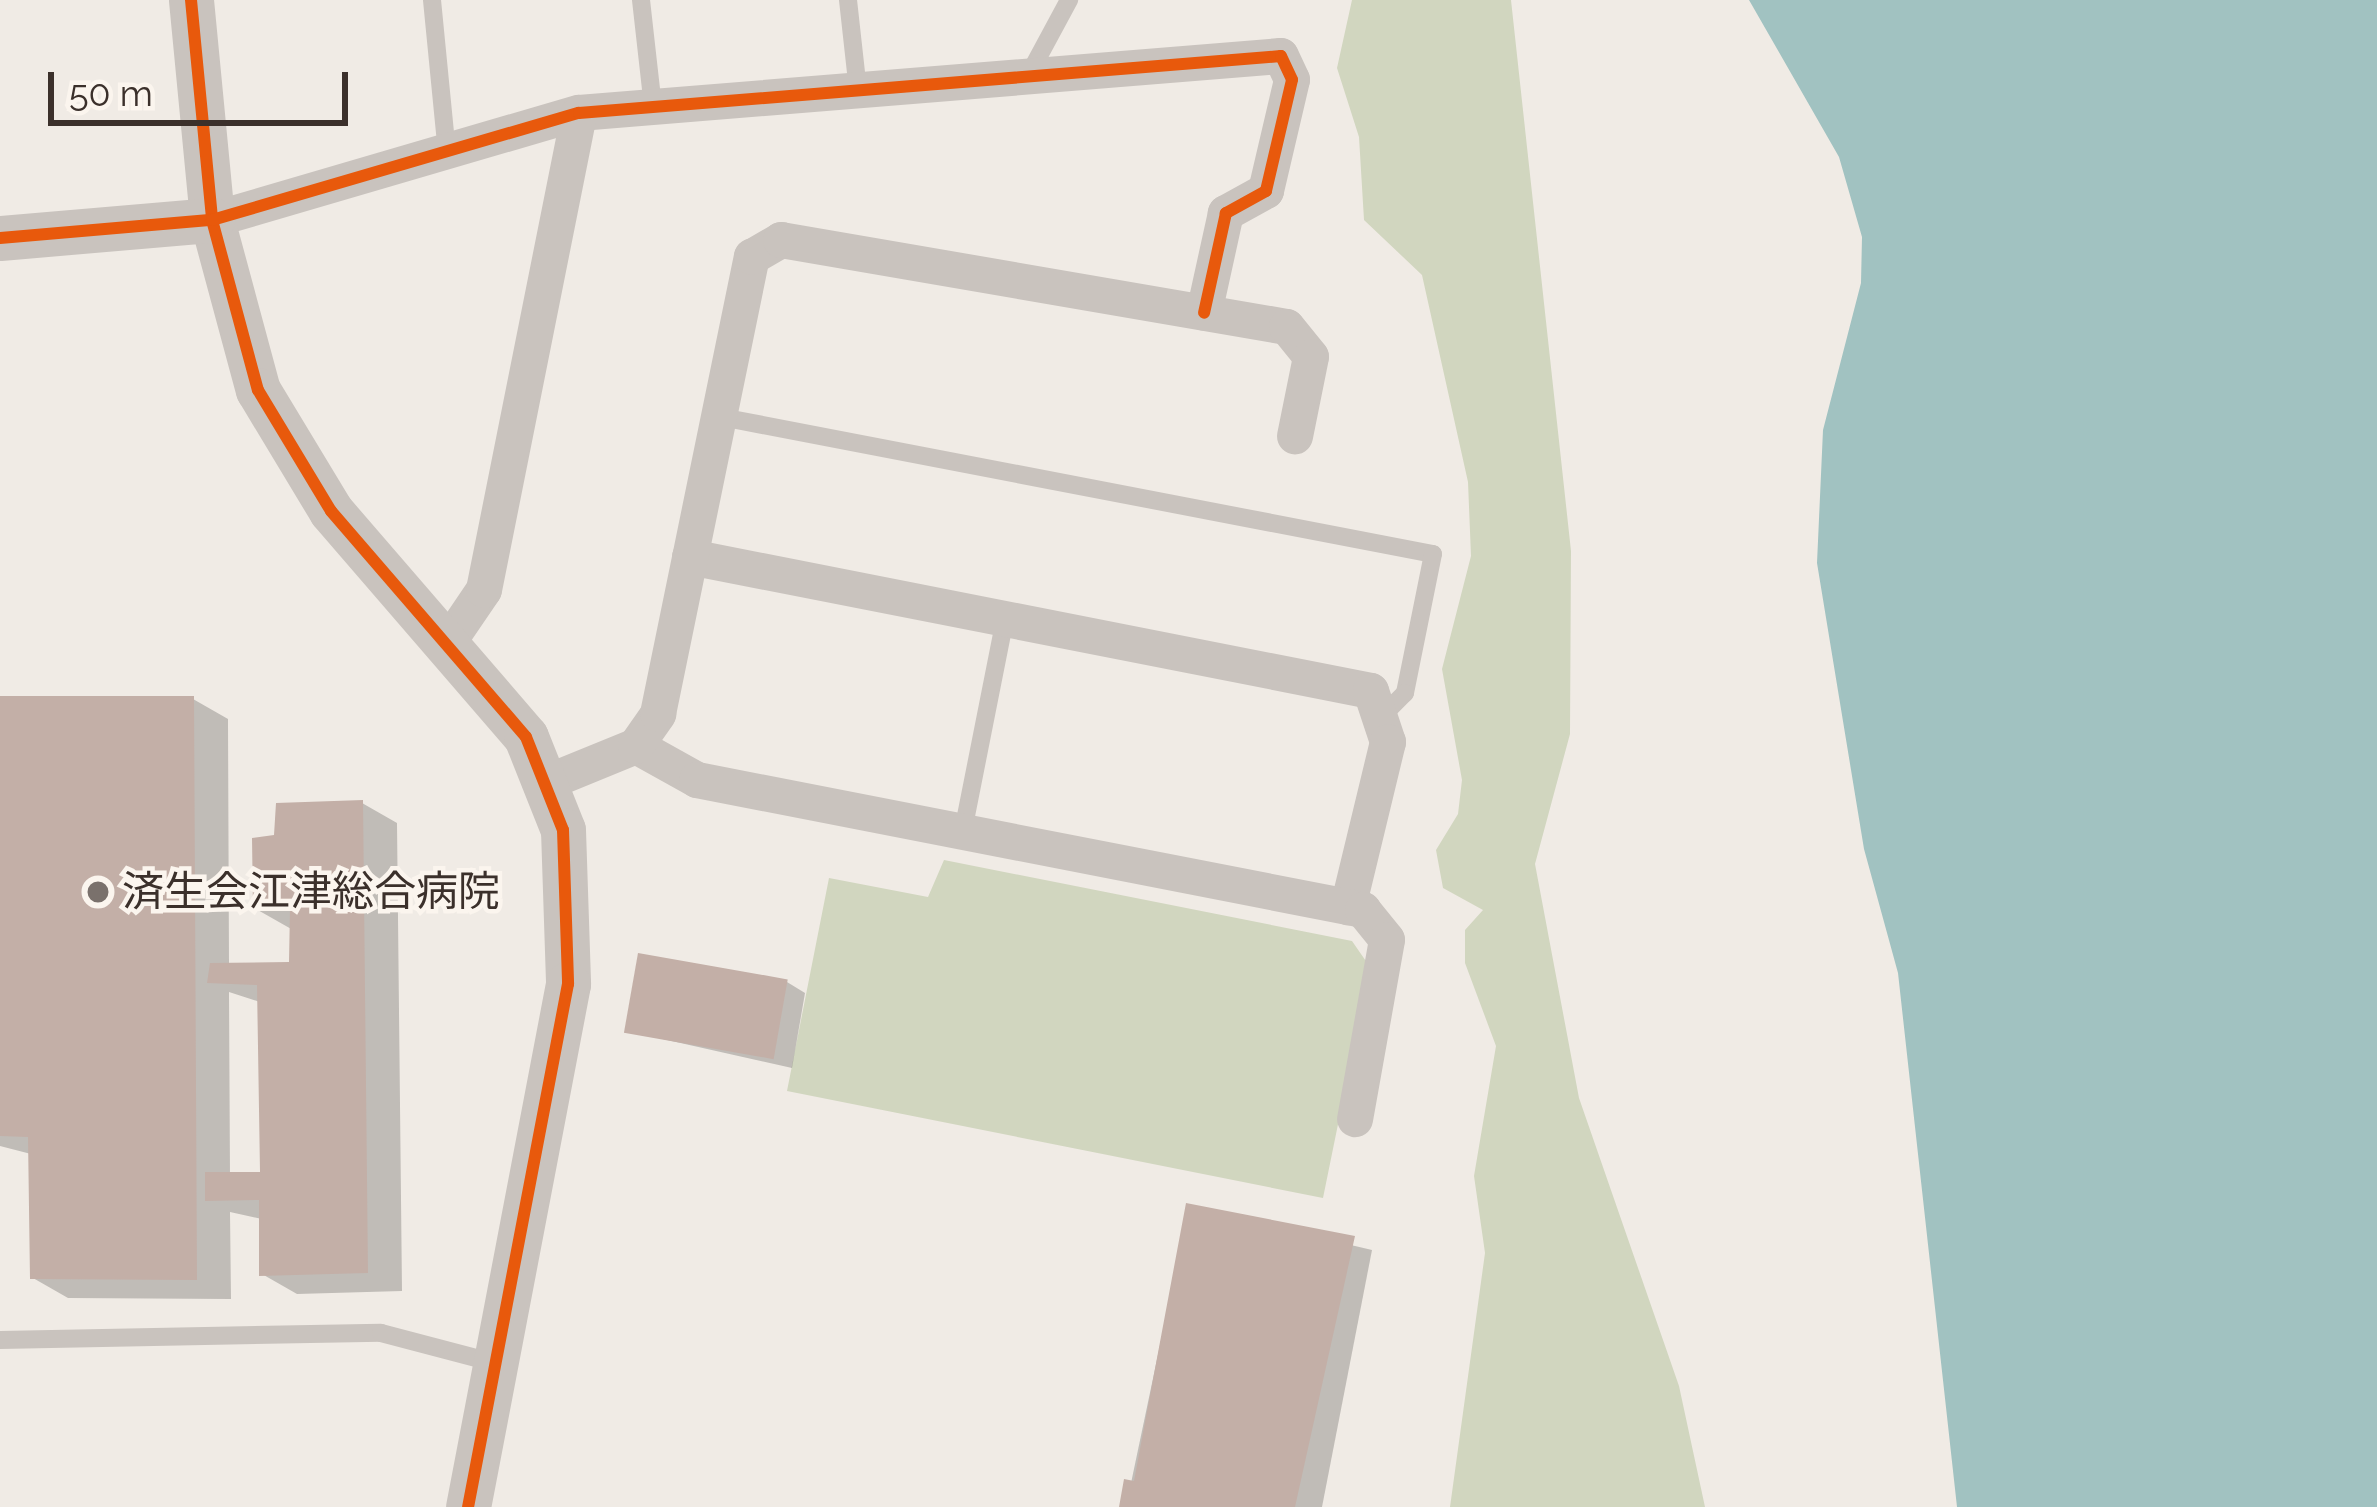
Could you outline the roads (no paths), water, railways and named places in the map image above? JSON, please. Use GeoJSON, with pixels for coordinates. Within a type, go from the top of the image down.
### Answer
{"type":"FeatureCollection","features":[{"type":"Feature","properties":{"kind":"street"},"geometry":{"type":"LineString","coordinates":[[191,0],[212,220],[237,335],[279,434],[331,511],[450,640],[548,782],[570,882],[568,984],[500,1364],[468,1507]]}},
{"type":"Feature","properties":{"kind":"street"},"geometry":{"type":"LineString","coordinates":[[0,238],[212,220],[579,113],[1027,78],[1265,53],[1290,66],[1266,191],[1226,213],[1204,314]]}},
{"type":"Feature","properties":{"kind":"street"},"geometry":{"type":"LineString","coordinates":[[450,640],[484,590],[579,113]]}},
{"type":"Feature","properties":{"kind":"street"},"geometry":{"type":"LineString","coordinates":[[548,782],[636,746],[658,714],[752,257],[781,240],[1204,314],[1305,339],[1295,436]]}},
{"type":"Feature","properties":{"kind":"street"},"geometry":{"type":"LineString","coordinates":[[690,557],[1358,686],[1386,712],[1348,907]]}},
{"type":"Feature","properties":{"kind":"street"},"geometry":{"type":"LineString","coordinates":[[636,746],[697,780],[962,836],[1348,907],[1387,940],[1355,1119]]}},
{"type":"Feature","properties":{"kind":"lane"},"geometry":{"type":"LineString","coordinates":[[432,0],[447,152]]}},
{"type":"Feature","properties":{"kind":"lane"},"geometry":{"type":"LineString","coordinates":[[641,0],[653,107]]}},
{"type":"Feature","properties":{"kind":"lane"},"geometry":{"type":"LineString","coordinates":[[848,0],[858,91]]}},
{"type":"Feature","properties":{"kind":"lane"},"geometry":{"type":"LineString","coordinates":[[1027,78],[1069,0]]}},
{"type":"Feature","properties":{"kind":"lane"},"geometry":{"type":"LineString","coordinates":[[721,417],[1433,554],[1409,679],[1386,712]]}},
{"type":"Feature","properties":{"kind":"lane"},"geometry":{"type":"LineString","coordinates":[[962,836],[1005,618]]}},
{"type":"Feature","properties":{"kind":"lane"},"geometry":{"type":"LineString","coordinates":[[0,1340],[381,1333],[500,1364]]}},
{"type":"Feature","properties":{"kind":"water"},"geometry":{"type":"Polygon","coordinates":[[[1749,0],[2377,0],[2377,1507],[1957,1507],[1898,973],[1864,849],[1817,563],[1823,430],[1861,283],[1862,237],[1839,157],[1749,0]]]}},
{"type":"Feature","properties":{"kind":"place","name":"済生会江津総合病院"},"geometry":{"type":"Point","coordinates":[98,892]}}]}
